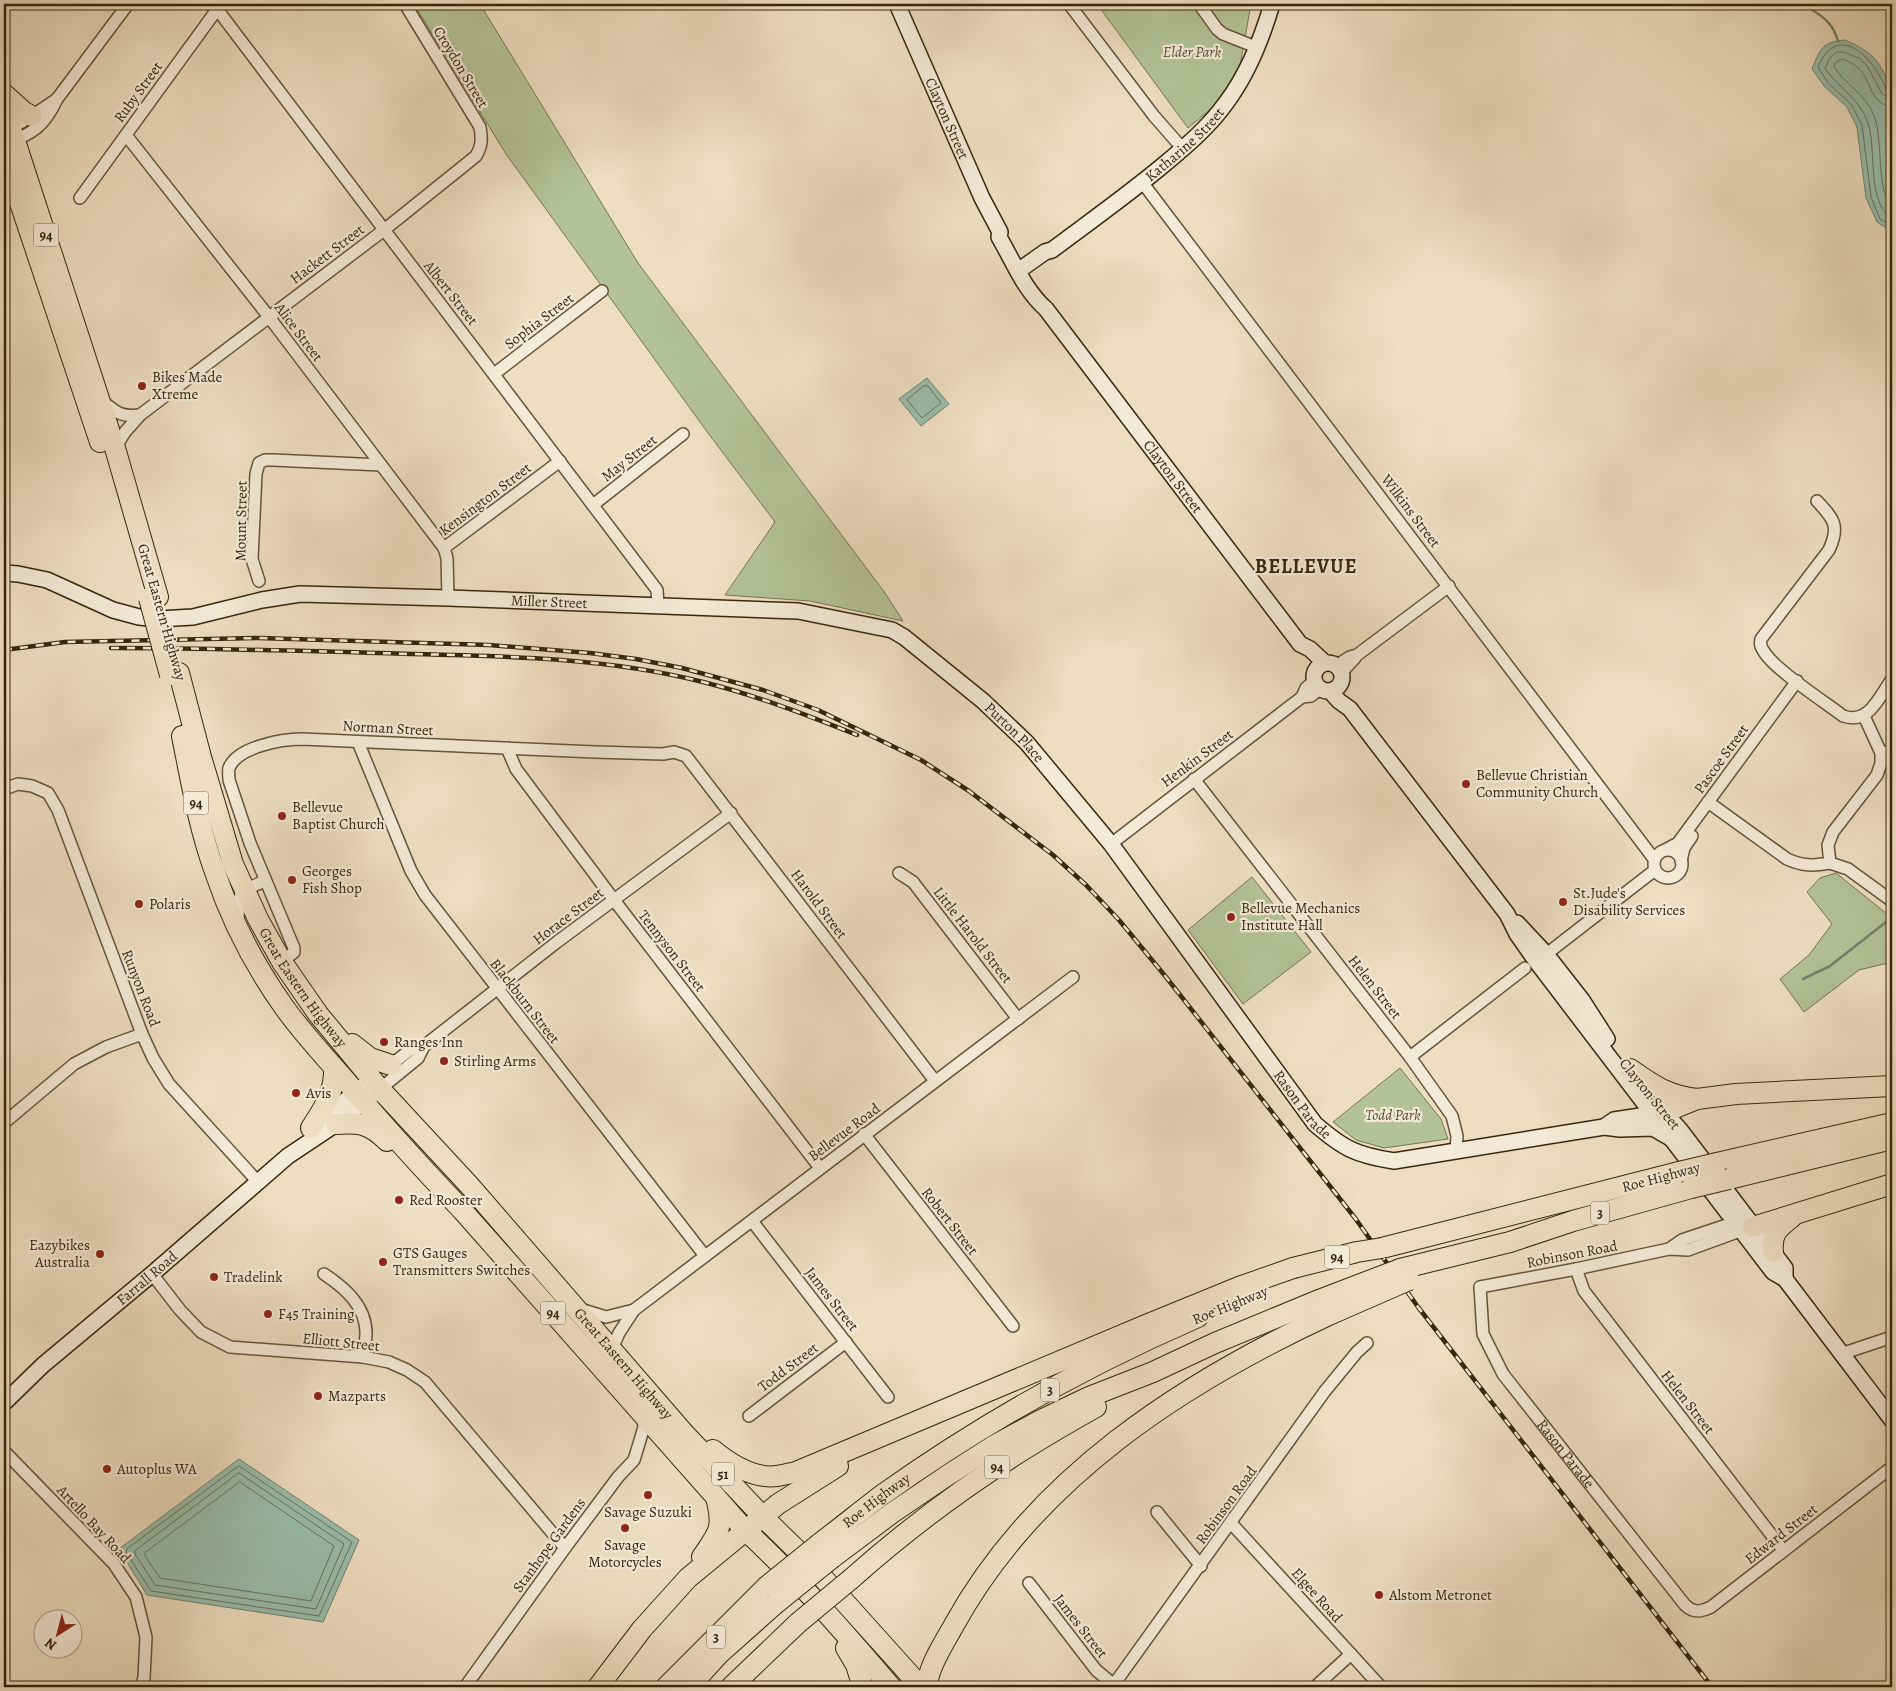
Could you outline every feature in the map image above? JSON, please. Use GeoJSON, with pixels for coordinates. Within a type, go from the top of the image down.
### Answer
{"type":"FeatureCollection","features":[{"type":"Feature","properties":{"kind":"highway"},"geometry":{"type":"LineString","coordinates":[[4,94],[24,112],[32,116]]}},
{"type":"Feature","properties":{"kind":"highway","name":"Great Eastern Highway"},"geometry":{"type":"LineString","coordinates":[[4,107],[8,140],[126,521],[154,598]]}},
{"type":"Feature","properties":{"kind":"highway","name":"Great Eastern Highway"},"geometry":{"type":"LineString","coordinates":[[8,140],[100,400],[115,448],[175,674],[233,864],[244,890],[282,962],[335,1036],[375,1084],[469,1186],[684,1432],[762,1516],[806,1559],[916,1684]]}},
{"type":"Feature","properties":{"kind":"highway","name":"Great Eastern Highway"},"geometry":{"type":"LineString","coordinates":[[175,674],[206,846],[215,873],[238,927],[263,975],[284,1006],[334,1068],[643,1416],[745,1530],[770,1553],[827,1614],[891,1687]]}},
{"type":"Feature","properties":{"kind":"highway"},"geometry":{"type":"LineString","coordinates":[[335,1036],[345,1039],[370,1058],[391,1065]]}},
{"type":"Feature","properties":{"kind":"highway"},"geometry":{"type":"LineString","coordinates":[[311,1128],[331,1094],[334,1068]]}},
{"type":"Feature","properties":{"kind":"highway"},"geometry":{"type":"LineString","coordinates":[[1630,1070],[1662,1090],[1680,1097],[1697,1099]]}},
{"type":"Feature","properties":{"kind":"highway"},"geometry":{"type":"LineString","coordinates":[[1659,1113],[1697,1099],[1736,1094],[1892,1086]]}},
{"type":"Feature","properties":{"kind":"highway"},"geometry":{"type":"LineString","coordinates":[[336,1124],[349,1123],[375,1129],[400,1153],[424,1170]]}},
{"type":"Feature","properties":{"kind":"highway","name":"Roe Highway"},"geometry":{"type":"LineString","coordinates":[[666,1687],[770,1596],[826,1551],[882,1496],[941,1455],[1034,1398],[1187,1322],[1298,1272],[1382,1248],[1679,1172],[1892,1123]]}},
{"type":"Feature","properties":{"kind":"highway","name":"Roe Highway"},"geometry":{"type":"LineString","coordinates":[[826,1551],[900,1507],[995,1446],[1089,1397],[1153,1372],[1215,1343],[1325,1307],[1404,1275],[1573,1221],[1691,1188],[1892,1140]]}},
{"type":"Feature","properties":{"kind":"highway"},"geometry":{"type":"LineString","coordinates":[[1744,1225],[1800,1212],[1892,1184]]}},
{"type":"Feature","properties":{"kind":"highway"},"geometry":{"type":"LineString","coordinates":[[1773,1252],[1773,1235],[1782,1225],[1800,1212]]}},
{"type":"Feature","properties":{"kind":"highway","name":"94"},"geometry":{"type":"LineString","coordinates":[[684,1432],[703,1441],[722,1457],[747,1472],[777,1476],[814,1465],[1146,1325],[1298,1272]]}},
{"type":"Feature","properties":{"kind":"highway"},"geometry":{"type":"LineString","coordinates":[[928,1687],[932,1667],[968,1600],[1023,1526],[1057,1492],[1112,1444],[1191,1388],[1325,1307]]}},
{"type":"Feature","properties":{"kind":"highway","name":"94"},"geometry":{"type":"LineString","coordinates":[[731,1687],[798,1623],[890,1545],[954,1496],[1022,1450],[1153,1372]]}},
{"type":"Feature","properties":{"kind":"highway"},"geometry":{"type":"LineString","coordinates":[[598,1687],[642,1629],[688,1578],[762,1516],[832,1470],[945,1409]]}},
{"type":"Feature","properties":{"kind":"highway"},"geometry":{"type":"LineString","coordinates":[[688,1578],[720,1529],[720,1514],[716,1497]]}},
{"type":"Feature","properties":{"kind":"highway","name":"Roe Highway"},"geometry":{"type":"LineString","coordinates":[[689,1687],[770,1596]]}},
{"type":"Feature","properties":{"kind":"highway","name":"94"},"geometry":{"type":"LineString","coordinates":[[827,1614],[841,1642],[856,1665],[863,1687]]}},
{"type":"Feature","properties":{"kind":"main road","name":"Clayton Street"},"geometry":{"type":"LineString","coordinates":[[897,4],[982,198],[1000,232],[999,237],[1022,271],[1039,303],[1046,309],[1300,644],[1302,653],[1347,696],[1350,709],[1507,914],[1522,927],[1540,961],[1744,1225],[1772,1272],[1785,1279],[1892,1420]]}},
{"type":"Feature","properties":{"kind":"main road","name":"Katharine Street"},"geometry":{"type":"LineString","coordinates":[[1022,271],[1045,252],[1052,250],[1142,182],[1183,149],[1226,103],[1243,77],[1272,4]]}},
{"type":"Feature","properties":{"kind":"main road","name":"Miller Street"},"geometry":{"type":"LineString","coordinates":[[4,573],[47,580],[113,610],[139,617],[159,619],[193,617],[262,600],[300,594],[798,611],[869,624],[892,630],[904,637]]}},
{"type":"Feature","properties":{"kind":"main road","name":"Purton Place"},"geometry":{"type":"LineString","coordinates":[[904,637],[982,701],[1027,743],[1111,844]]}},
{"type":"Feature","properties":{"kind":"main road","name":"Rason Parade"},"geometry":{"type":"LineString","coordinates":[[1111,844],[1316,1124],[1347,1148],[1366,1156],[1394,1161],[1604,1127],[1620,1130],[1653,1128],[1672,1139]]}},
{"type":"Feature","properties":{"kind":"main road","name":"Clayton Street"},"geometry":{"type":"LineString","coordinates":[[1540,961],[1582,1000],[1659,1113],[1672,1139],[1744,1225],[1773,1252],[1785,1268],[1785,1279]]}},
{"type":"Feature","properties":{"kind":"main road","name":"Farrall Road"},"geometry":{"type":"LineString","coordinates":[[4,1403],[43,1365],[291,1154],[336,1124],[360,1097],[375,1084]]}},
{"type":"Feature","properties":{"kind":"main road","name":"Farrall Road"},"geometry":{"type":"LineString","coordinates":[[291,1154],[311,1128],[360,1097]]}},
{"type":"Feature","properties":{"kind":"main road","name":"Rason Parade"},"geometry":{"type":"LineString","coordinates":[[1604,1127],[1614,1120],[1659,1113]]}},
{"type":"Feature","properties":{"kind":"street"},"geometry":{"type":"LineString","coordinates":[[8,140],[40,126],[50,114],[57,99],[128,4]]}},
{"type":"Feature","properties":{"kind":"street","name":"Croydon Street"},"geometry":{"type":"LineString","coordinates":[[405,4],[480,127],[481,148]]}},
{"type":"Feature","properties":{"kind":"street"},"geometry":{"type":"LineString","coordinates":[[1069,4],[1154,116],[1183,149]]}},
{"type":"Feature","properties":{"kind":"street"},"geometry":{"type":"LineString","coordinates":[[1198,4],[1223,34],[1256,47]]}},
{"type":"Feature","properties":{"kind":"street","name":"Ruby Street"},"geometry":{"type":"LineString","coordinates":[[80,198],[216,5]]}},
{"type":"Feature","properties":{"kind":"street","name":"Albert Street"},"geometry":{"type":"LineString","coordinates":[[216,5],[657,590],[658,606]]}},
{"type":"Feature","properties":{"kind":"street"},"geometry":{"type":"LineString","coordinates":[[8,140],[32,116],[57,99]]}},
{"type":"Feature","properties":{"kind":"street","name":"Alice Street"},"geometry":{"type":"LineString","coordinates":[[126,135],[269,317],[444,548]]}},
{"type":"Feature","properties":{"kind":"street","name":"Hackett Street"},"geometry":{"type":"LineString","coordinates":[[115,448],[125,432],[140,415],[384,230],[469,163],[481,148]]}},
{"type":"Feature","properties":{"kind":"street","name":"Wilkins Street"},"geometry":{"type":"LineString","coordinates":[[1142,182],[1449,586],[1655,868]]}},
{"type":"Feature","properties":{"kind":"street","name":"Sophia Street"},"geometry":{"type":"LineString","coordinates":[[494,374],[602,291]]}},
{"type":"Feature","properties":{"kind":"street"},"geometry":{"type":"LineString","coordinates":[[100,400],[118,414],[128,416],[140,415]]}},
{"type":"Feature","properties":{"kind":"street","name":"May Street"},"geometry":{"type":"LineString","coordinates":[[592,505],[684,434]]}},
{"type":"Feature","properties":{"kind":"street","name":"Mount Street"},"geometry":{"type":"LineString","coordinates":[[260,581],[252,559],[256,474],[259,463],[265,460],[273,460],[381,464]]}},
{"type":"Feature","properties":{"kind":"street","name":"Kensington Street"},"geometry":{"type":"LineString","coordinates":[[448,598],[447,558],[444,548],[560,461]]}},
{"type":"Feature","properties":{"kind":"street"},"geometry":{"type":"LineString","coordinates":[[1817,501],[1832,518],[1835,527],[1834,539],[1829,550],[1761,639],[1760,645],[1770,659],[1799,683],[1843,716],[1850,718],[1864,716],[1892,679]]}},
{"type":"Feature","properties":{"kind":"street","name":"Henkin Street"},"geometry":{"type":"LineString","coordinates":[[1111,844],[1302,697],[1311,696],[1350,657],[1357,655],[1449,586]]}},
{"type":"Feature","properties":{"kind":"street","name":"Pascoe Street"},"geometry":{"type":"LineString","coordinates":[[1665,850],[1678,843],[1711,804],[1799,683]]}},
{"type":"Feature","properties":{"kind":"street"},"geometry":{"type":"LineString","coordinates":[[1830,863],[1828,844],[1833,832],[1877,775],[1887,752],[1864,716]]}},
{"type":"Feature","properties":{"kind":"street","name":"Norman Street"},"geometry":{"type":"LineString","coordinates":[[282,962],[294,952],[294,948],[250,843],[229,780],[228,770],[233,762],[242,755],[265,744],[287,739],[645,754],[674,752]]}},
{"type":"Feature","properties":{"kind":"street","name":"Blackburn Street"},"geometry":{"type":"LineString","coordinates":[[358,742],[411,871],[425,895],[705,1256]]}},
{"type":"Feature","properties":{"kind":"street","name":"Tennyson Street"},"geometry":{"type":"LineString","coordinates":[[507,748],[516,769],[820,1168]]}},
{"type":"Feature","properties":{"kind":"street","name":"Harold Street"},"geometry":{"type":"LineString","coordinates":[[674,752],[686,756],[936,1081]]}},
{"type":"Feature","properties":{"kind":"street","name":"Helen Street"},"geometry":{"type":"LineString","coordinates":[[1194,779],[1410,1057],[1452,1116],[1457,1136],[1456,1151]]}},
{"type":"Feature","properties":{"kind":"street","name":"Runyon Road"},"geometry":{"type":"LineString","coordinates":[[4,789],[18,784],[32,786],[48,793],[58,810],[142,1034],[153,1058],[169,1084],[258,1182]]}},
{"type":"Feature","properties":{"kind":"street"},"geometry":{"type":"LineString","coordinates":[[1711,804],[1787,859],[1811,866],[1830,863],[1848,870],[1892,901]]}},
{"type":"Feature","properties":{"kind":"street","name":"Pascoe Street"},"geometry":{"type":"LineString","coordinates":[[1681,861],[1684,848],[1711,804]]}},
{"type":"Feature","properties":{"kind":"street","name":"Horace Street"},"geometry":{"type":"LineString","coordinates":[[375,1084],[391,1065],[410,1050],[424,1046],[731,813]]}},
{"type":"Feature","properties":{"kind":"street"},"geometry":{"type":"LineString","coordinates":[[1410,1057],[1540,961],[1655,868],[1656,855],[1665,850],[1674,851],[1678,854],[1681,861],[1681,868],[1676,876],[1667,878],[1655,868]]}},
{"type":"Feature","properties":{"kind":"street","name":"Little Harold Street"},"geometry":{"type":"LineString","coordinates":[[899,873],[913,882],[1018,1019]]}},
{"type":"Feature","properties":{"kind":"street"},"geometry":{"type":"LineString","coordinates":[[238,927],[240,895],[244,890],[265,881]]}},
{"type":"Feature","properties":{"kind":"street","name":"Bellevue Road"},"geometry":{"type":"LineString","coordinates":[[612,1349],[634,1310],[864,1134],[1073,978]]}},
{"type":"Feature","properties":{"kind":"street"},"geometry":{"type":"LineString","coordinates":[[4,1123],[74,1064],[106,1047],[142,1034]]}},
{"type":"Feature","properties":{"kind":"street","name":"Horace Street"},"geometry":{"type":"LineString","coordinates":[[375,1084],[418,1058],[424,1046]]}},
{"type":"Feature","properties":{"kind":"street","name":"Robert Street"},"geometry":{"type":"LineString","coordinates":[[864,1134],[1013,1326]]}},
{"type":"Feature","properties":{"kind":"street","name":"James Street"},"geometry":{"type":"LineString","coordinates":[[752,1221],[888,1397]]}},
{"type":"Feature","properties":{"kind":"street","name":"Robinson Road"},"geometry":{"type":"LineString","coordinates":[[1480,1287],[1669,1249],[1688,1250],[1744,1225]]}},
{"type":"Feature","properties":{"kind":"street","name":"Helen Street"},"geometry":{"type":"LineString","coordinates":[[1576,1269],[1584,1291],[1783,1550]]}},
{"type":"Feature","properties":{"kind":"street","name":"Elliott Street"},"geometry":{"type":"LineString","coordinates":[[152,1274],[180,1310],[202,1332],[230,1347],[363,1357],[389,1362],[407,1370],[425,1382],[565,1548]]}},
{"type":"Feature","properties":{"kind":"street"},"geometry":{"type":"LineString","coordinates":[[324,1274],[340,1285],[363,1314],[366,1333],[363,1357]]}},
{"type":"Feature","properties":{"kind":"street","name":"Rason Parade"},"geometry":{"type":"LineString","coordinates":[[1480,1287],[1483,1334],[1503,1374],[1685,1605]]}},
{"type":"Feature","properties":{"kind":"street","name":"Bellevue Road"},"geometry":{"type":"LineString","coordinates":[[575,1308],[606,1317],[634,1310]]}},
{"type":"Feature","properties":{"kind":"street"},"geometry":{"type":"LineString","coordinates":[[1841,1354],[1892,1336]]}},
{"type":"Feature","properties":{"kind":"street","name":"Todd Street"},"geometry":{"type":"LineString","coordinates":[[749,1416],[846,1342]]}},
{"type":"Feature","properties":{"kind":"street","name":"Robinson Road"},"geometry":{"type":"LineString","coordinates":[[1113,1686],[1325,1392],[1357,1352],[1367,1343]]}},
{"type":"Feature","properties":{"kind":"street","name":"Stanhope Gardens"},"geometry":{"type":"LineString","coordinates":[[465,1687],[565,1548],[618,1477],[634,1460],[644,1427],[643,1416]]}},
{"type":"Feature","properties":{"kind":"street","name":"Artello Bay Road"},"geometry":{"type":"LineString","coordinates":[[4,1451],[114,1564],[136,1596],[146,1637],[144,1678],[141,1687]]}},
{"type":"Feature","properties":{"kind":"street","name":"Edward Street"},"geometry":{"type":"LineString","coordinates":[[1685,1605],[1696,1612],[1704,1611],[1711,1607],[1892,1467]]}},
{"type":"Feature","properties":{"kind":"street"},"geometry":{"type":"LineString","coordinates":[[1158,1512],[1200,1566]]}},
{"type":"Feature","properties":{"kind":"street","name":"Elgee Road"},"geometry":{"type":"LineString","coordinates":[[1231,1523],[1381,1687]]}},
{"type":"Feature","properties":{"kind":"street","name":"James Street"},"geometry":{"type":"LineString","coordinates":[[1029,1583],[1096,1670],[1113,1686]]}},
{"type":"Feature","properties":{"kind":"street"},"geometry":{"type":"LineString","coordinates":[[1315,1687],[1351,1654]]}},
{"type":"Feature","properties":{"kind":"green space"},"geometry":{"type":"Polygon","coordinates":[[[414,4],[480,4],[638,263],[885,593],[903,621],[810,601],[725,595],[775,522],[708,433],[506,154],[414,4]]]}},
{"type":"Feature","properties":{"kind":"green space","name":"Elder Park"},"geometry":{"type":"Polygon","coordinates":[[[1097,4],[1251,4],[1236,88],[1188,128],[1097,4]]]}},
{"type":"Feature","properties":{"kind":"green space"},"geometry":{"type":"Polygon","coordinates":[[[1836,873],[1892,918],[1892,962],[1859,970],[1804,1012],[1780,979],[1809,955],[1832,924],[1807,892],[1820,878],[1836,873]]]}},
{"type":"Feature","properties":{"kind":"green space"},"geometry":{"type":"Polygon","coordinates":[[[1252,877],[1311,952],[1243,1004],[1188,930],[1252,877]]]}},
{"type":"Feature","properties":{"kind":"green space","name":"Todd Park"},"geometry":{"type":"Polygon","coordinates":[[[1400,1068],[1441,1119],[1448,1139],[1384,1148],[1356,1140],[1333,1122],[1400,1068]]]}},
{"type":"Feature","properties":{"kind":"water"},"geometry":{"type":"Polygon","coordinates":[[[1845,40],[1864,50],[1876,60],[1885,74],[1892,94],[1892,232],[1877,222],[1866,198],[1857,127],[1847,107],[1824,86],[1812,69],[1817,56],[1823,48],[1831,43],[1845,40]]]}},
{"type":"Feature","properties":{"kind":"water"},"geometry":{"type":"Polygon","coordinates":[[[927,378],[949,404],[921,426],[899,399],[927,378]]]}},
{"type":"Feature","properties":{"kind":"water"},"geometry":{"type":"Polygon","coordinates":[[[239,1459],[359,1540],[323,1622],[147,1595],[119,1549],[239,1459]]]}},
{"type":"Feature","properties":{"kind":"waterway"},"geometry":{"type":"LineString","coordinates":[[1803,4],[1829,23],[1838,41]]}},
{"type":"Feature","properties":{"kind":"waterway"},"geometry":{"type":"LineString","coordinates":[[1803,979],[1830,966],[1891,918]]}},
{"type":"Feature","properties":{"kind":"railway"},"geometry":{"type":"LineString","coordinates":[[4,650],[65,642],[259,638],[489,645],[590,653],[682,668],[763,690],[818,710],[921,760],[969,791],[1053,855],[1086,885],[1119,920],[1355,1218],[1418,1307],[1712,1687]]}},
{"type":"Feature","properties":{"kind":"railway"},"geometry":{"type":"LineString","coordinates":[[111,648],[521,657],[594,663],[667,674],[722,687],[781,706],[857,735]]}},
{"type":"Feature","properties":{"kind":"place","name":"Bikes Made Xtreme"},"geometry":{"type":"Point","coordinates":[142,386]}},
{"type":"Feature","properties":{"kind":"place","name":"Bellevue Christian Community Church"},"geometry":{"type":"Point","coordinates":[1466,784]}},
{"type":"Feature","properties":{"kind":"place","name":"Bellevue Baptist Church"},"geometry":{"type":"Point","coordinates":[282,816]}},
{"type":"Feature","properties":{"kind":"place","name":"Georges Fish Shop"},"geometry":{"type":"Point","coordinates":[292,880]}},
{"type":"Feature","properties":{"kind":"place","name":"St.Jude's Disability Services"},"geometry":{"type":"Point","coordinates":[1563,902]}},
{"type":"Feature","properties":{"kind":"place","name":"Polaris"},"geometry":{"type":"Point","coordinates":[139,904]}},
{"type":"Feature","properties":{"kind":"place","name":"Bellevue Mechanics Institute Hall"},"geometry":{"type":"Point","coordinates":[1231,917]}},
{"type":"Feature","properties":{"kind":"place","name":"Ranges Inn"},"geometry":{"type":"Point","coordinates":[384,1042]}},
{"type":"Feature","properties":{"kind":"place","name":"Stirling Arms"},"geometry":{"type":"Point","coordinates":[444,1061]}},
{"type":"Feature","properties":{"kind":"place","name":"Avis"},"geometry":{"type":"Point","coordinates":[296,1093]}},
{"type":"Feature","properties":{"kind":"place","name":"Red Rooster"},"geometry":{"type":"Point","coordinates":[399,1200]}},
{"type":"Feature","properties":{"kind":"place","name":"Eazybikes Australia"},"geometry":{"type":"Point","coordinates":[100,1254]}},
{"type":"Feature","properties":{"kind":"place","name":"GTS Gauges Transmitters Switches"},"geometry":{"type":"Point","coordinates":[383,1262]}},
{"type":"Feature","properties":{"kind":"place","name":"Tradelink"},"geometry":{"type":"Point","coordinates":[214,1277]}},
{"type":"Feature","properties":{"kind":"place","name":"F45 Training"},"geometry":{"type":"Point","coordinates":[268,1314]}},
{"type":"Feature","properties":{"kind":"place","name":"Mazparts"},"geometry":{"type":"Point","coordinates":[318,1396]}},
{"type":"Feature","properties":{"kind":"place","name":"Autoplus WA"},"geometry":{"type":"Point","coordinates":[107,1469]}},
{"type":"Feature","properties":{"kind":"place","name":"Savage Suzuki"},"geometry":{"type":"Point","coordinates":[648,1495]}},
{"type":"Feature","properties":{"kind":"place","name":"Savage Motorcycles"},"geometry":{"type":"Point","coordinates":[625,1528]}},
{"type":"Feature","properties":{"kind":"place","name":"Alstom Metronet"},"geometry":{"type":"Point","coordinates":[1379,1595]}},
{"type":"Feature","properties":{"kind":"district","name":"BELLEVUE"},"geometry":{"type":"Point","coordinates":[1306,566]}}]}
